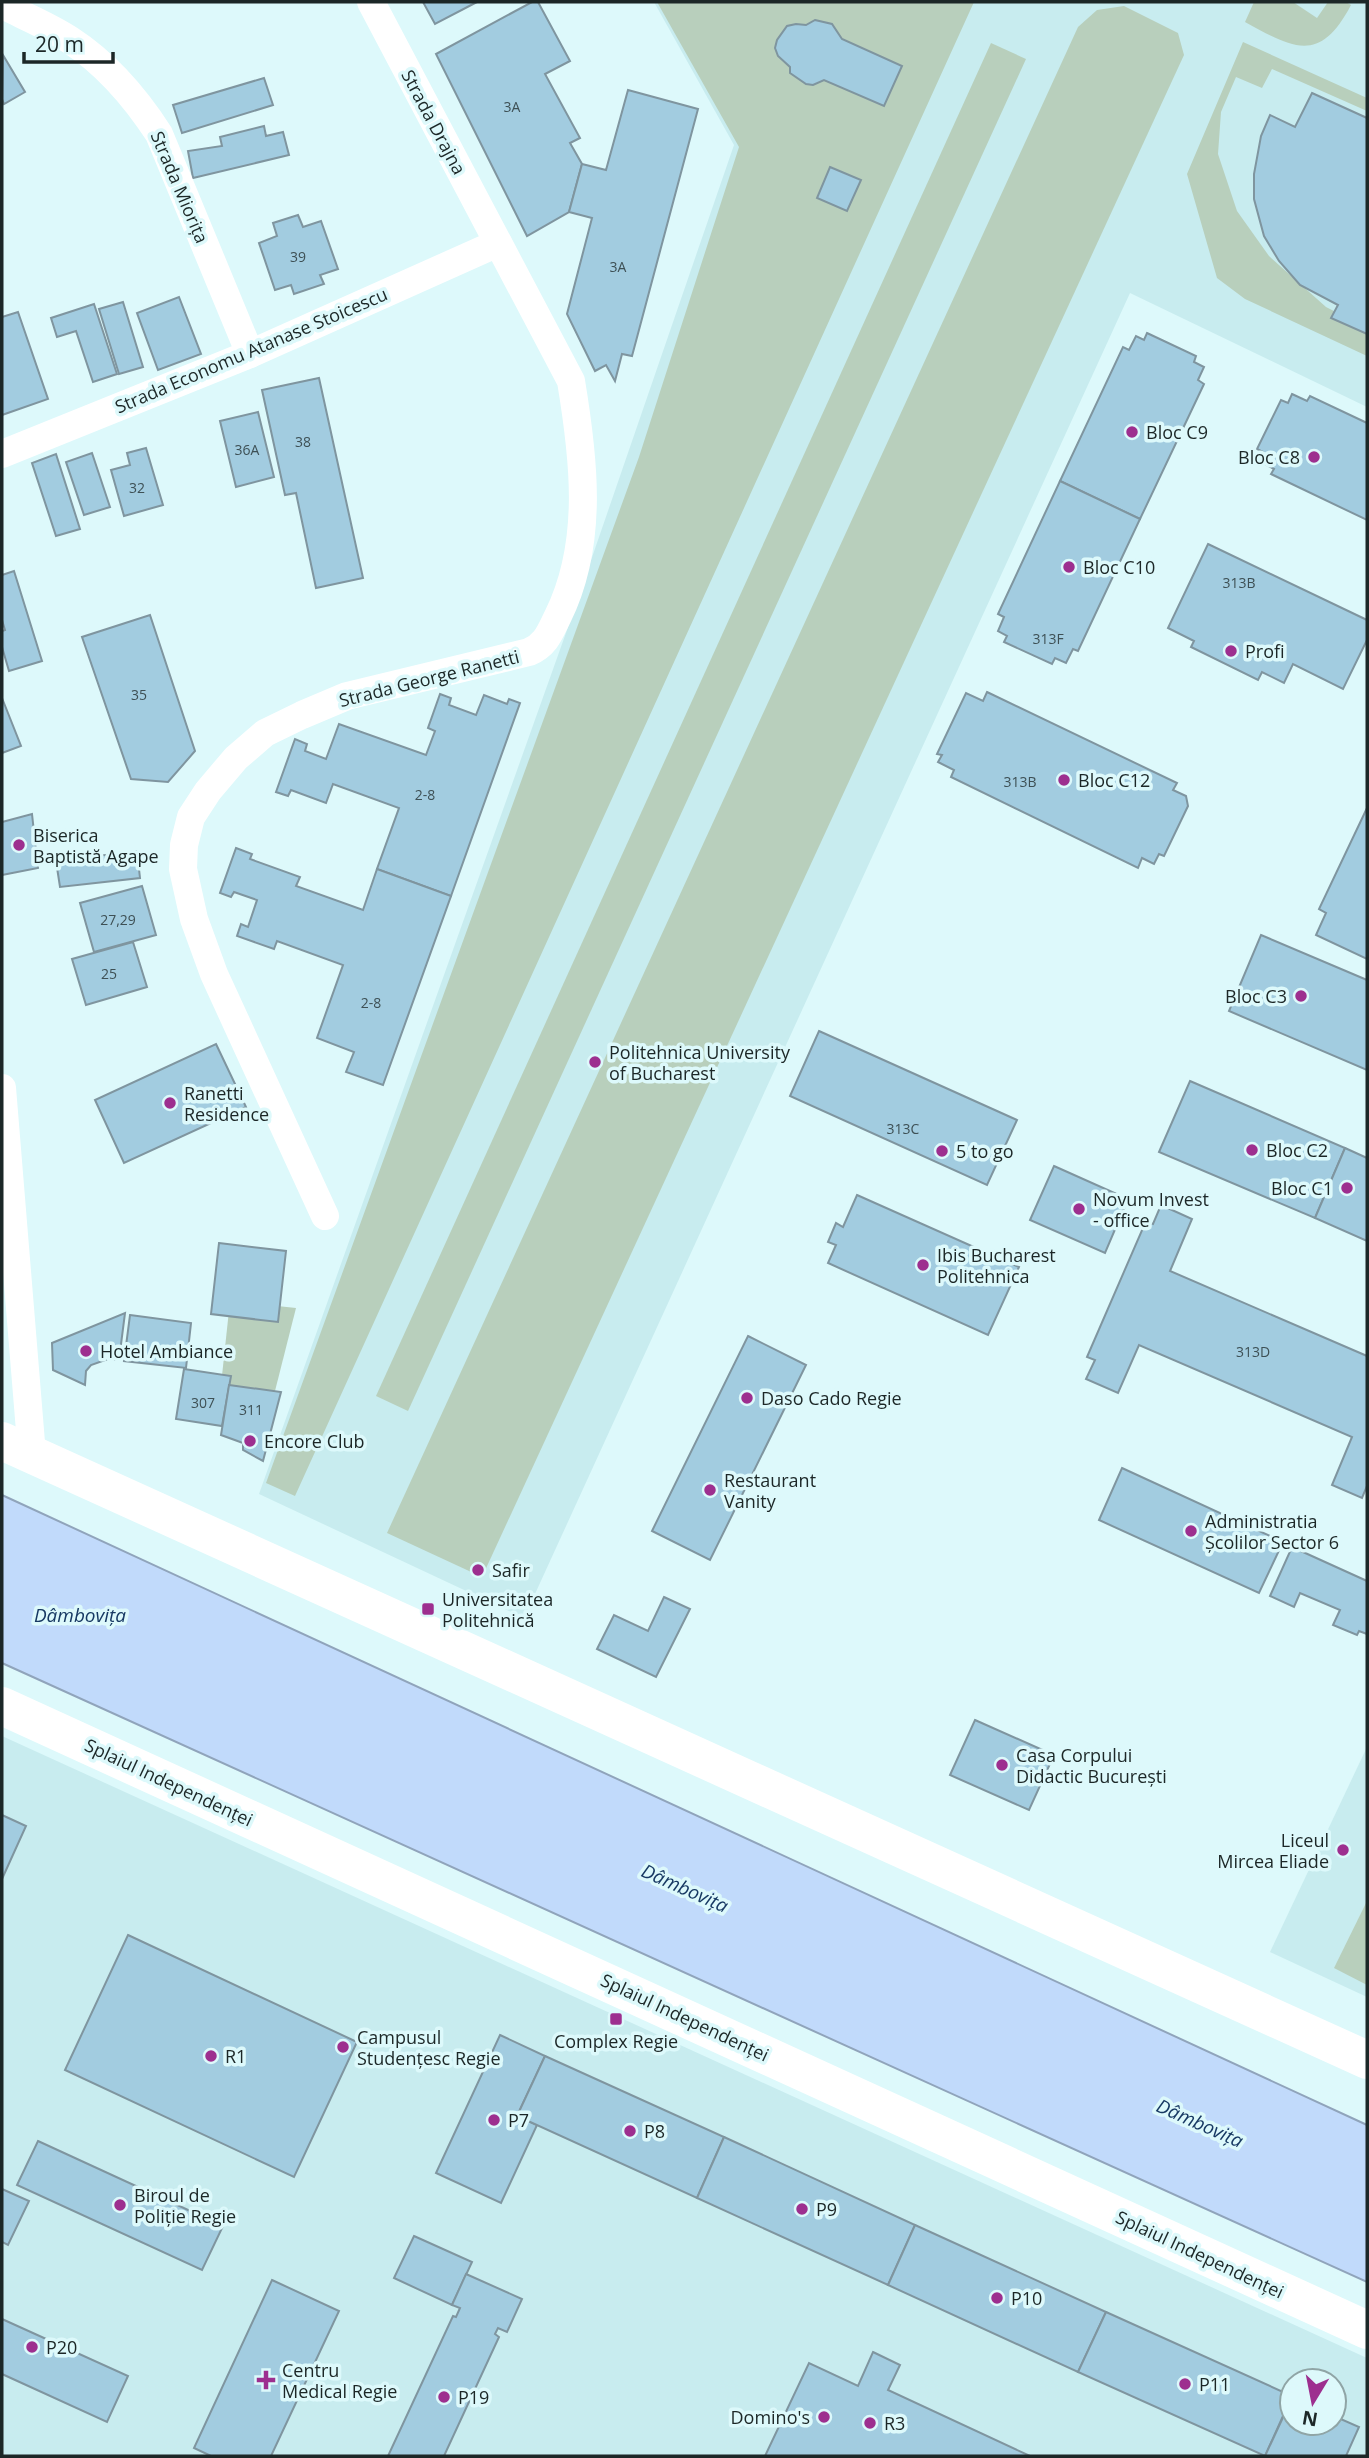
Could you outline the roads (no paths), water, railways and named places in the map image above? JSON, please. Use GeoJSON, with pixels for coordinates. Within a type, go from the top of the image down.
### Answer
{"type":"FeatureCollection","features":[{"type":"Feature","properties":{"kind":"main road"},"geometry":{"type":"LineString","coordinates":[[17,1448],[1367,2060]]}},
{"type":"Feature","properties":{"kind":"main road","name":"Splaiul Independenței"},"geometry":{"type":"LineString","coordinates":[[2,1706],[1367,2330]]}},
{"type":"Feature","properties":{"kind":"street","name":"Strada Drajna"},"geometry":{"type":"LineString","coordinates":[[371,2],[498,243]]}},
{"type":"Feature","properties":{"kind":"street","name":"Strada Miorița"},"geometry":{"type":"LineString","coordinates":[[2,5],[70,39],[116,77],[145,112],[159,134],[250,354]]}},
{"type":"Feature","properties":{"kind":"street","name":"Strada Economu Atanase Stoicescu"},"geometry":{"type":"LineString","coordinates":[[2,454],[250,354],[498,243]]}},
{"type":"Feature","properties":{"kind":"street","name":"Strada George Ranetti"},"geometry":{"type":"LineString","coordinates":[[324,1216],[194,919],[183,869],[184,845],[191,817],[208,791],[236,758],[265,733],[347,696],[529,652],[540,648],[546,642],[574,575],[580,545],[583,477],[581,445],[571,381],[498,243]]}},
{"type":"Feature","properties":{"kind":"street"},"geometry":{"type":"LineString","coordinates":[[2,1088],[17,1448]]}},
{"type":"Feature","properties":{"kind":"water","name":"Dâmbovița"},"geometry":{"type":"Polygon","coordinates":[[[2,1495],[1367,2125],[1367,2282],[2,1663],[2,1495]]]}},
{"type":"Feature","properties":{"kind":"place","name":"Bloc C9"},"geometry":{"type":"Point","coordinates":[1132,432]}},
{"type":"Feature","properties":{"kind":"place","name":"Bloc C8"},"geometry":{"type":"Point","coordinates":[1314,457]}},
{"type":"Feature","properties":{"kind":"place","name":"Bloc C10"},"geometry":{"type":"Point","coordinates":[1069,567]}},
{"type":"Feature","properties":{"kind":"place","name":"Profi"},"geometry":{"type":"Point","coordinates":[1231,651]}},
{"type":"Feature","properties":{"kind":"place","name":"Bloc C12"},"geometry":{"type":"Point","coordinates":[1064,780]}},
{"type":"Feature","properties":{"kind":"place","name":"Biserica Baptistă Agape"},"geometry":{"type":"Point","coordinates":[19,845]}},
{"type":"Feature","properties":{"kind":"place","name":"Bloc C3"},"geometry":{"type":"Point","coordinates":[1301,996]}},
{"type":"Feature","properties":{"kind":"place","name":"Politehnica University of Bucharest"},"geometry":{"type":"Point","coordinates":[595,1062]}},
{"type":"Feature","properties":{"kind":"place","name":"Ranetti Residence"},"geometry":{"type":"Point","coordinates":[170,1103]}},
{"type":"Feature","properties":{"kind":"place","name":"Bloc C2"},"geometry":{"type":"Point","coordinates":[1252,1150]}},
{"type":"Feature","properties":{"kind":"place","name":"5 to go"},"geometry":{"type":"Point","coordinates":[942,1151]}},
{"type":"Feature","properties":{"kind":"place","name":"Bloc C1"},"geometry":{"type":"Point","coordinates":[1347,1188]}},
{"type":"Feature","properties":{"kind":"place","name":"Novum Invest - office"},"geometry":{"type":"Point","coordinates":[1079,1209]}},
{"type":"Feature","properties":{"kind":"place","name":"Ibis Bucharest Politehnica"},"geometry":{"type":"Point","coordinates":[923,1265]}},
{"type":"Feature","properties":{"kind":"place","name":"Hotel Ambiance"},"geometry":{"type":"Point","coordinates":[86,1351]}},
{"type":"Feature","properties":{"kind":"place","name":"Daso Cado Regie"},"geometry":{"type":"Point","coordinates":[747,1398]}},
{"type":"Feature","properties":{"kind":"place","name":"Encore Club"},"geometry":{"type":"Point","coordinates":[250,1441]}},
{"type":"Feature","properties":{"kind":"place","name":"Restaurant Vanity"},"geometry":{"type":"Point","coordinates":[710,1490]}},
{"type":"Feature","properties":{"kind":"place","name":"Administratia Școlilor Sector 6"},"geometry":{"type":"Point","coordinates":[1191,1531]}},
{"type":"Feature","properties":{"kind":"place","name":"Safir"},"geometry":{"type":"Point","coordinates":[478,1570]}},
{"type":"Feature","properties":{"kind":"place","name":"Universitatea Politehnică"},"geometry":{"type":"Point","coordinates":[428,1609]}},
{"type":"Feature","properties":{"kind":"place","name":"Casa Corpului Didactic București"},"geometry":{"type":"Point","coordinates":[1002,1765]}},
{"type":"Feature","properties":{"kind":"place","name":"Liceul Mircea Eliade"},"geometry":{"type":"Point","coordinates":[1343,1850]}},
{"type":"Feature","properties":{"kind":"place","name":"Complex Regie"},"geometry":{"type":"Point","coordinates":[616,2019]}},
{"type":"Feature","properties":{"kind":"place","name":"Campusul Studențesc Regie"},"geometry":{"type":"Point","coordinates":[343,2047]}},
{"type":"Feature","properties":{"kind":"place","name":"R1"},"geometry":{"type":"Point","coordinates":[211,2056]}},
{"type":"Feature","properties":{"kind":"place","name":"P7"},"geometry":{"type":"Point","coordinates":[494,2120]}},
{"type":"Feature","properties":{"kind":"place","name":"P8"},"geometry":{"type":"Point","coordinates":[630,2131]}},
{"type":"Feature","properties":{"kind":"place","name":"Biroul de Poliție Regie"},"geometry":{"type":"Point","coordinates":[120,2205]}},
{"type":"Feature","properties":{"kind":"place","name":"P9"},"geometry":{"type":"Point","coordinates":[802,2209]}},
{"type":"Feature","properties":{"kind":"place","name":"P10"},"geometry":{"type":"Point","coordinates":[997,2298]}},
{"type":"Feature","properties":{"kind":"place","name":"P20"},"geometry":{"type":"Point","coordinates":[32,2347]}},
{"type":"Feature","properties":{"kind":"place","name":"Centru Medical Regie"},"geometry":{"type":"Point","coordinates":[266,2380]}},
{"type":"Feature","properties":{"kind":"place","name":"P11"},"geometry":{"type":"Point","coordinates":[1185,2384]}},
{"type":"Feature","properties":{"kind":"place","name":"P19"},"geometry":{"type":"Point","coordinates":[444,2397]}},
{"type":"Feature","properties":{"kind":"place","name":"Domino's"},"geometry":{"type":"Point","coordinates":[824,2417]}},
{"type":"Feature","properties":{"kind":"place","name":"R3"},"geometry":{"type":"Point","coordinates":[870,2423]}}]}
